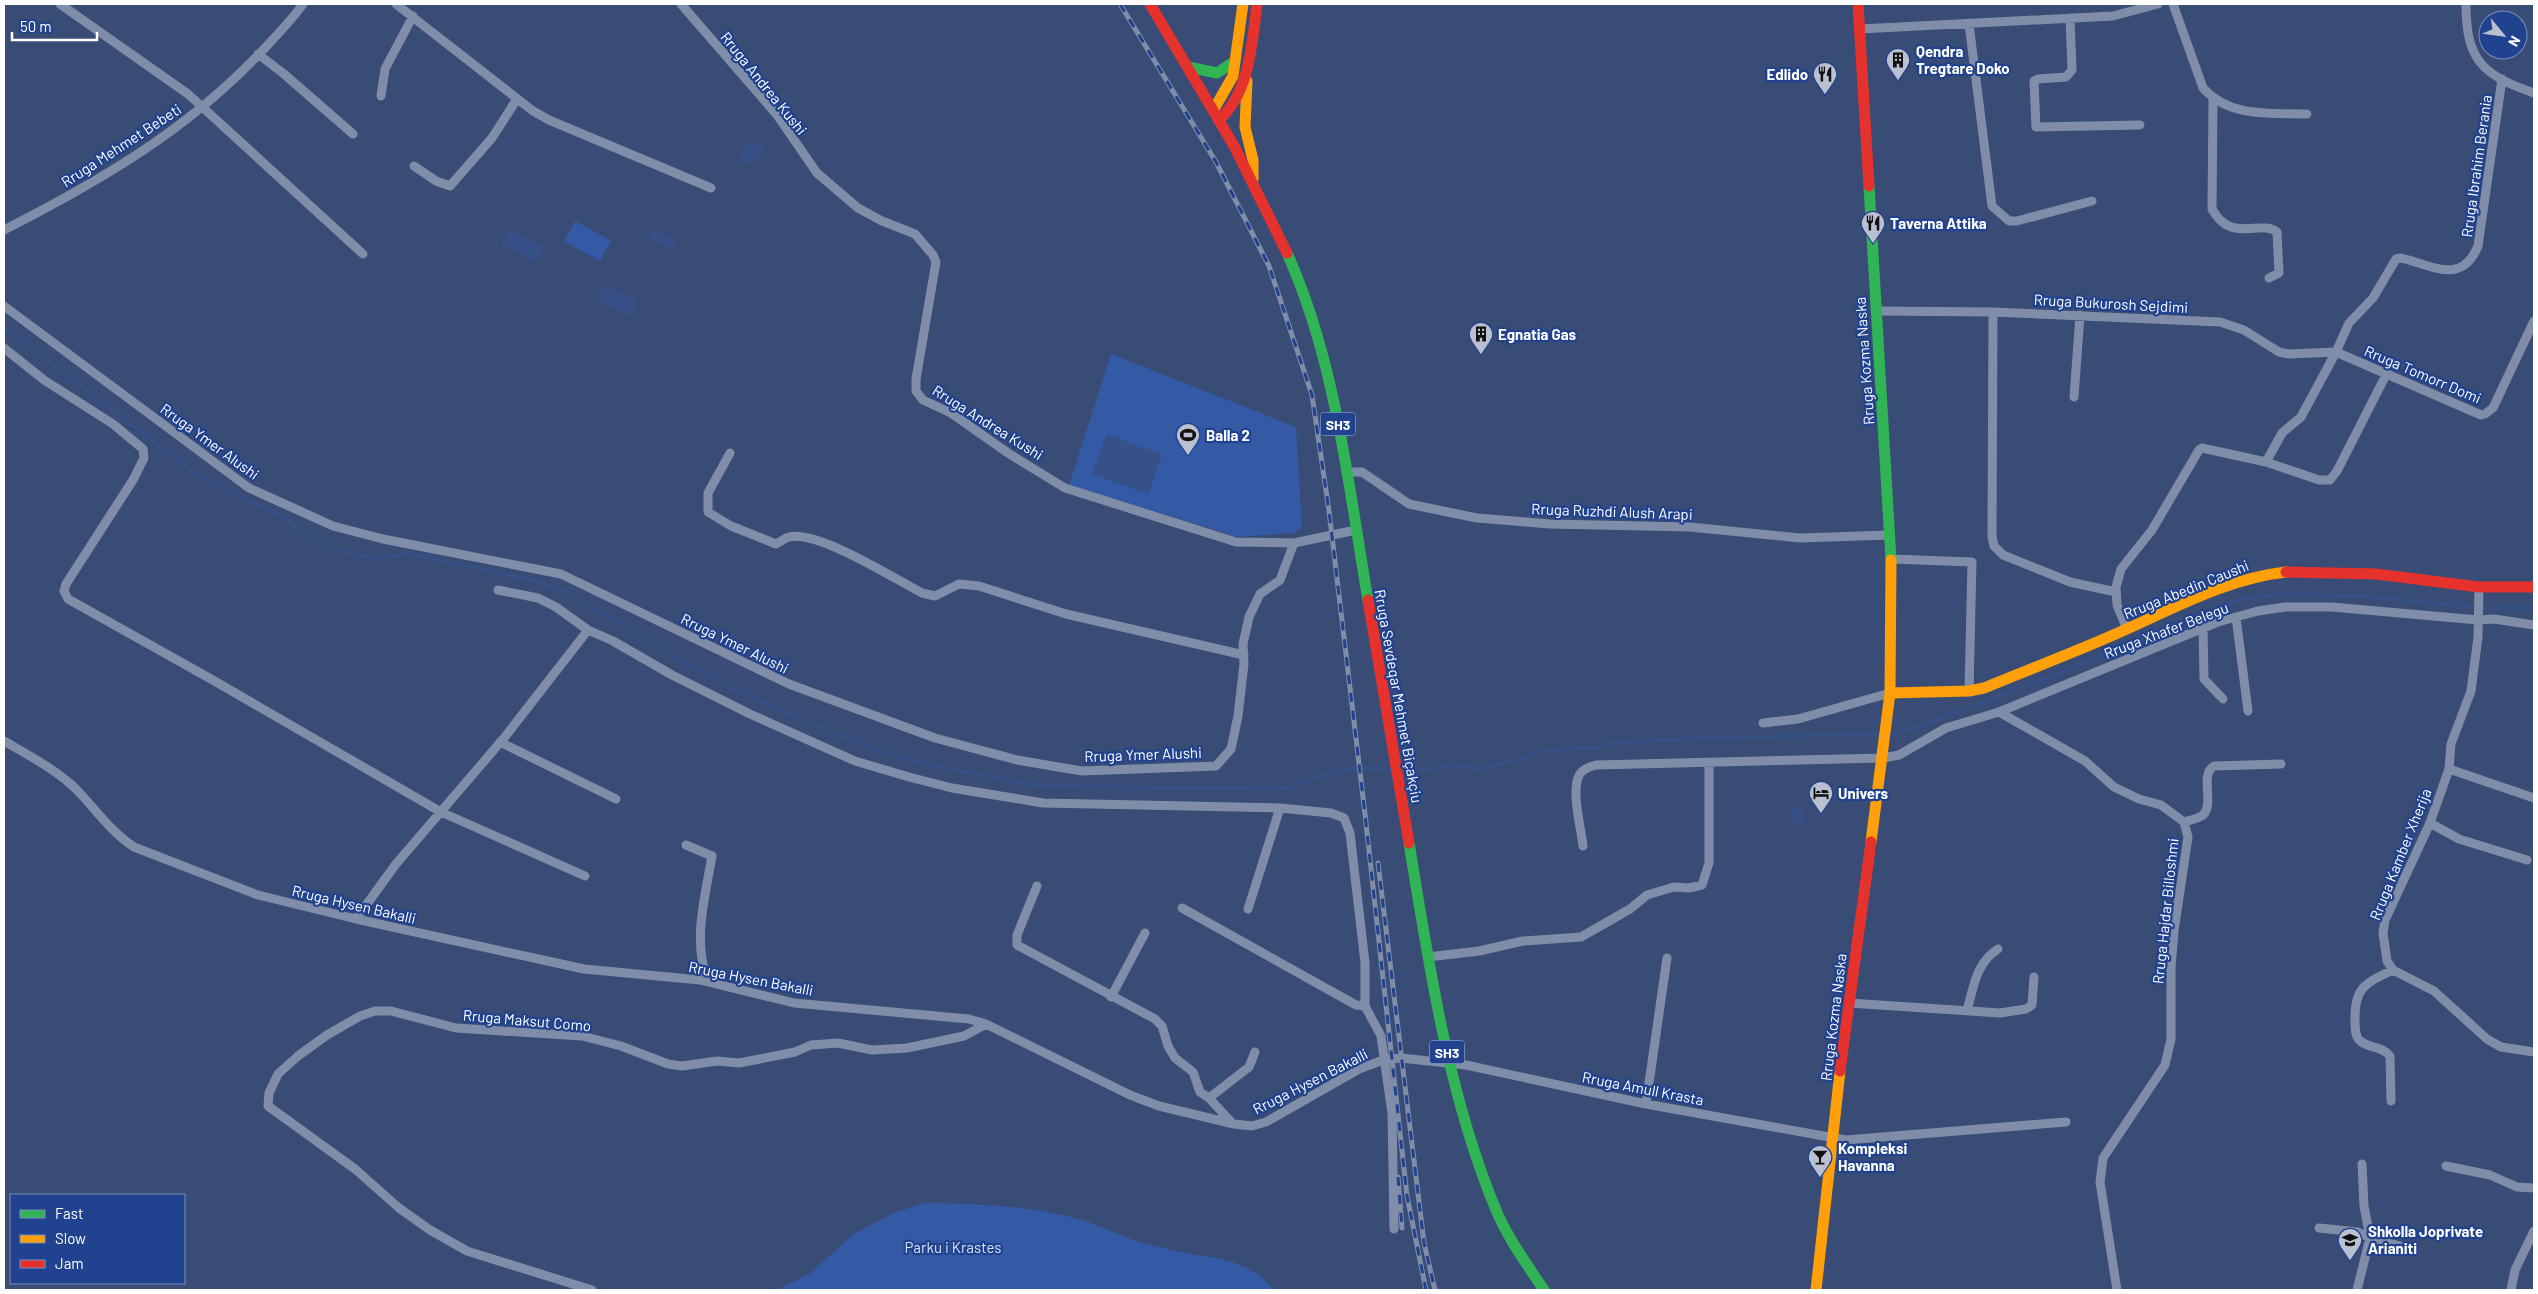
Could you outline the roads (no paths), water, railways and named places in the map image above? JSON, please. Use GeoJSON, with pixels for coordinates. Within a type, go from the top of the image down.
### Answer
{"type":"FeatureCollection","features":[{"type":"Feature","properties":{"kind":"main road","name":"SH3"},"geometry":{"type":"LineString","coordinates":[[1150,4],[1217,114]]}},
{"type":"Feature","properties":{"kind":"main road"},"geometry":{"type":"LineString","coordinates":[[1244,4],[1232,80],[1217,107],[1217,114],[1227,113],[1239,90],[1249,63]]}},
{"type":"Feature","properties":{"kind":"main road"},"geometry":{"type":"LineString","coordinates":[[1254,182],[1253,160],[1244,112],[1257,4]]}},
{"type":"Feature","properties":{"kind":"main road","name":"Rruga Kozma Naska"},"geometry":{"type":"LineString","coordinates":[[1816,1290],[1831,1138],[1884,753],[1890,694],[1891,559],[1858,4]]}},
{"type":"Feature","properties":{"kind":"main road"},"geometry":{"type":"LineString","coordinates":[[1188,67],[1217,73],[1235,61]]}},
{"type":"Feature","properties":{"kind":"main road","name":"Rruga Sevdeqar Mehmet Biçakçiu"},"geometry":{"type":"LineString","coordinates":[[1217,114],[1254,182],[1289,256],[1316,331],[1334,405],[1428,957],[1460,1107],[1494,1206],[1518,1252],[1544,1290]]}},
{"type":"Feature","properties":{"kind":"main road","name":"Rruga Abedin Caushi"},"geometry":{"type":"LineString","coordinates":[[1890,694],[1969,691],[1984,688],[2127,629],[2190,600],[2260,575],[2294,571],[2376,574],[2479,592],[2534,587]]}},
{"type":"Feature","properties":{"kind":"street"},"geometry":{"type":"LineString","coordinates":[[60,4],[204,107],[249,151],[363,254]]}},
{"type":"Feature","properties":{"kind":"street","name":"Rruga Mehmet Bebeti"},"geometry":{"type":"LineString","coordinates":[[4,230],[107,173],[170,133],[204,107],[258,54],[303,4]]}},
{"type":"Feature","properties":{"kind":"street"},"geometry":{"type":"LineString","coordinates":[[396,4],[517,99],[549,120],[711,188]]}},
{"type":"Feature","properties":{"kind":"street","name":"Rruga Andrea Kushi"},"geometry":{"type":"LineString","coordinates":[[681,4],[777,115],[817,173],[858,208],[882,221],[915,234],[933,255],[936,262],[916,379],[916,391],[923,400],[951,413],[1008,453],[1065,488],[1236,542],[1294,543]]}},
{"type":"Feature","properties":{"kind":"street"},"geometry":{"type":"LineString","coordinates":[[1860,29],[2113,16],[2158,4]]}},
{"type":"Feature","properties":{"kind":"street"},"geometry":{"type":"LineString","coordinates":[[2173,4],[2203,88],[2213,99],[2241,111],[2307,114]]}},
{"type":"Feature","properties":{"kind":"street"},"geometry":{"type":"LineString","coordinates":[[2466,4],[2472,52],[2479,63],[2502,79],[2534,93]]}},
{"type":"Feature","properties":{"kind":"street"},"geometry":{"type":"LineString","coordinates":[[381,96],[385,69],[413,16]]}},
{"type":"Feature","properties":{"kind":"street"},"geometry":{"type":"LineString","coordinates":[[2070,18],[2072,70],[2066,77],[2038,78],[2034,81],[2036,127],[2140,125]]}},
{"type":"Feature","properties":{"kind":"street"},"geometry":{"type":"LineString","coordinates":[[1969,24],[1992,206],[2009,221],[2017,221],[2092,202]]}},
{"type":"Feature","properties":{"kind":"street"},"geometry":{"type":"LineString","coordinates":[[258,54],[353,134]]}},
{"type":"Feature","properties":{"kind":"street","name":"Rruga Ibrahim Berania"},"geometry":{"type":"LineString","coordinates":[[2266,462],[2282,433],[2301,417],[2336,352],[2348,323],[2373,298],[2396,260],[2401,258],[2450,270],[2459,270],[2474,257],[2478,246],[2502,79]]}},
{"type":"Feature","properties":{"kind":"street"},"geometry":{"type":"LineString","coordinates":[[414,166],[436,181],[450,186],[492,138],[517,99]]}},
{"type":"Feature","properties":{"kind":"street"},"geometry":{"type":"LineString","coordinates":[[2213,99],[2212,209],[2218,220],[2230,226],[2244,230],[2271,229],[2277,232],[2279,273],[2269,278]]}},
{"type":"Feature","properties":{"kind":"street","name":"Rruga Ymer Alushi"},"geometry":{"type":"LineString","coordinates":[[4,306],[249,488],[285,505],[333,526],[383,539],[561,574],[789,684],[935,738],[1017,760],[1082,771],[1216,766],[1231,749],[1238,716],[1244,656],[1243,644],[1249,617],[1260,594],[1280,580],[1294,543]]}},
{"type":"Feature","properties":{"kind":"street","name":"Rruga Bukurosh Sejdimi"},"geometry":{"type":"LineString","coordinates":[[1876,311],[1993,312],[2220,322],[2244,330],[2279,352],[2288,354],[2336,352]]}},
{"type":"Feature","properties":{"kind":"street"},"geometry":{"type":"LineString","coordinates":[[1993,312],[1992,536],[1994,546],[2003,555],[2070,582],[2116,592]]}},
{"type":"Feature","properties":{"kind":"street"},"geometry":{"type":"LineString","coordinates":[[2074,397],[2080,315]]}},
{"type":"Feature","properties":{"kind":"street","name":"Rruga Tomorr Domi"},"geometry":{"type":"LineString","coordinates":[[2336,352],[2472,412],[2485,414],[2493,408],[2534,321]]}},
{"type":"Feature","properties":{"kind":"street"},"geometry":{"type":"LineString","coordinates":[[4,348],[44,380],[113,424],[143,449],[144,458],[134,480],[66,584],[64,591],[68,599],[441,812],[585,876]]}},
{"type":"Feature","properties":{"kind":"street"},"geometry":{"type":"LineString","coordinates":[[2127,629],[2117,605],[2116,592],[2119,576],[2125,562],[2152,530],[2199,450],[2202,448],[2266,462],[2319,480],[2330,480],[2337,471],[2387,373]]}},
{"type":"Feature","properties":{"kind":"street"},"geometry":{"type":"LineString","coordinates":[[730,453],[708,493],[708,512],[731,526],[776,544],[789,537],[802,537],[828,544],[922,593],[935,596],[959,584],[978,586],[1066,614],[1244,656]]}},
{"type":"Feature","properties":{"kind":"street","name":"Rruga Ruzhdi Alush Arapi"},"geometry":{"type":"LineString","coordinates":[[1346,472],[1357,471],[1366,474],[1396,497],[1409,504],[1476,518],[1550,524],[1690,527],[1800,538],[1889,536]]}},
{"type":"Feature","properties":{"kind":"street"},"geometry":{"type":"LineString","coordinates":[[1294,543],[1324,535],[1356,530]]}},
{"type":"Feature","properties":{"kind":"street"},"geometry":{"type":"LineString","coordinates":[[1891,559],[1972,562],[1969,691]]}},
{"type":"Feature","properties":{"kind":"street"},"geometry":{"type":"LineString","coordinates":[[498,590],[538,598],[556,607],[588,630],[613,641],[672,675],[787,732],[855,761],[943,786],[1043,804],[1280,808],[1339,815],[1348,822],[1366,963],[1365,1006],[1381,1036],[1392,1113],[1394,1229]]}},
{"type":"Feature","properties":{"kind":"street","name":"Rruga Kamber Xherija"},"geometry":{"type":"LineString","coordinates":[[2393,970],[2387,961],[2383,933],[2385,920],[2430,823],[2448,769],[2451,744],[2471,691],[2476,655],[2479,592]]}},
{"type":"Feature","properties":{"kind":"street","name":"Rruga Xhafer Belegu"},"geometry":{"type":"LineString","coordinates":[[1583,846],[1576,790],[1578,777],[1586,768],[1596,765],[1709,764],[1884,753],[1899,755],[1946,728],[1998,712],[2203,628],[2236,617],[2284,607],[2332,607],[2478,617],[2534,625]]}},
{"type":"Feature","properties":{"kind":"street"},"geometry":{"type":"LineString","coordinates":[[2236,617],[2248,711]]}},
{"type":"Feature","properties":{"kind":"street"},"geometry":{"type":"LineString","coordinates":[[2203,628],[2204,679],[2223,699]]}},
{"type":"Feature","properties":{"kind":"street"},"geometry":{"type":"LineString","coordinates":[[356,919],[396,864],[500,742],[588,630]]}},
{"type":"Feature","properties":{"kind":"street"},"geometry":{"type":"LineString","coordinates":[[1763,723],[1798,719],[1890,694]]}},
{"type":"Feature","properties":{"kind":"street","name":"Rruga Hajdar Billoshmi"},"geometry":{"type":"LineString","coordinates":[[1998,712],[2085,761],[2114,786],[2139,799],[2161,805],[2184,822],[2188,837],[2174,931],[2171,968],[2171,1039],[2165,1064],[2103,1158],[2101,1174],[2103,1209],[2117,1290]]}},
{"type":"Feature","properties":{"kind":"street","name":"Rruga Hysen Bakalli"},"geometry":{"type":"LineString","coordinates":[[4,741],[30,755],[76,789],[119,837],[151,855],[258,895],[356,919],[584,969],[708,982],[794,1003],[946,1016],[986,1024],[1130,1096],[1159,1106],[1234,1124],[1252,1126],[1266,1122],[1359,1069],[1383,1060],[1401,1058],[1450,1062]]}},
{"type":"Feature","properties":{"kind":"street"},"geometry":{"type":"LineString","coordinates":[[500,742],[616,800]]}},
{"type":"Feature","properties":{"kind":"street"},"geometry":{"type":"LineString","coordinates":[[1428,957],[1479,951],[1523,941],[1581,937],[1630,909],[1647,895],[1674,887],[1689,888],[1702,885],[1708,862],[1709,764]]}},
{"type":"Feature","properties":{"kind":"street"},"geometry":{"type":"LineString","coordinates":[[2184,822],[2201,817],[2206,810],[2208,774],[2214,766],[2281,764]]}},
{"type":"Feature","properties":{"kind":"street"},"geometry":{"type":"LineString","coordinates":[[2448,769],[2534,798]]}},
{"type":"Feature","properties":{"kind":"street"},"geometry":{"type":"LineString","coordinates":[[1248,909],[1280,808]]}},
{"type":"Feature","properties":{"kind":"street"},"geometry":{"type":"LineString","coordinates":[[2430,823],[2459,839],[2527,860]]}},
{"type":"Feature","properties":{"kind":"street"},"geometry":{"type":"LineString","coordinates":[[686,845],[712,856],[700,926],[701,962],[708,982]]}},
{"type":"Feature","properties":{"kind":"street"},"geometry":{"type":"LineString","coordinates":[[1037,886],[1017,935],[1017,945],[1155,1019],[1162,1026],[1168,1046],[1175,1058],[1193,1072],[1200,1092],[1209,1098],[1234,1124]]}},
{"type":"Feature","properties":{"kind":"street"},"geometry":{"type":"LineString","coordinates":[[1182,908],[1356,1005],[1365,1006]]}},
{"type":"Feature","properties":{"kind":"street"},"geometry":{"type":"LineString","coordinates":[[1112,997],[1145,933]]}},
{"type":"Feature","properties":{"kind":"street"},"geometry":{"type":"LineString","coordinates":[[1967,1010],[1976,973],[1986,957],[1998,949]]}},
{"type":"Feature","properties":{"kind":"street"},"geometry":{"type":"LineString","coordinates":[[1646,1104],[1667,958]]}},
{"type":"Feature","properties":{"kind":"street"},"geometry":{"type":"LineString","coordinates":[[2391,1101],[2390,1056],[2380,1048],[2363,1043],[2358,1039],[2355,1032],[2355,1013],[2356,998],[2361,989],[2367,983],[2393,970],[2434,991],[2487,1039],[2501,1047],[2534,1052]]}},
{"type":"Feature","properties":{"kind":"street"},"geometry":{"type":"LineString","coordinates":[[1849,1003],[2000,1013],[2030,1008],[2034,977]]}},
{"type":"Feature","properties":{"kind":"street","name":"Rruga Maksut Como"},"geometry":{"type":"LineString","coordinates":[[592,1290],[467,1251],[430,1230],[399,1208],[355,1170],[268,1106],[269,1093],[278,1074],[327,1035],[360,1016],[375,1011],[391,1011],[463,1029],[582,1036],[621,1046],[668,1064],[682,1066],[717,1061],[739,1063],[795,1052],[812,1045],[838,1043],[872,1050],[907,1048],[964,1036],[986,1024]]}},
{"type":"Feature","properties":{"kind":"street"},"geometry":{"type":"LineString","coordinates":[[1209,1098],[1249,1067],[1254,1052]]}},
{"type":"Feature","properties":{"kind":"street","name":"Rruga Amull Krasta"},"geometry":{"type":"LineString","coordinates":[[1450,1062],[1646,1104],[1831,1138],[1894,1137],[2032,1123],[2066,1122]]}},
{"type":"Feature","properties":{"kind":"street"},"geometry":{"type":"LineString","coordinates":[[2357,1290],[2370,1238],[2364,1206],[2362,1164]]}},
{"type":"Feature","properties":{"kind":"street"},"geometry":{"type":"LineString","coordinates":[[2446,1166],[2490,1176],[2517,1187],[2534,1188]]}},
{"type":"Feature","properties":{"kind":"street"},"geometry":{"type":"LineString","coordinates":[[2319,1228],[2358,1232],[2370,1238],[2400,1246]]}},
{"type":"Feature","properties":{"kind":"street"},"geometry":{"type":"LineString","coordinates":[[2511,1290],[2515,1270],[2534,1231]]}},
{"type":"Feature","properties":{"kind":"waterway"},"geometry":{"type":"LineString","coordinates":[[4,327],[201,478],[278,514],[314,539],[352,554],[379,557],[405,553],[537,581],[568,593],[727,687],[858,743],[905,759],[1029,784],[1060,786],[1270,789],[1289,788],[1334,771],[1369,768],[1392,770]]}},
{"type":"Feature","properties":{"kind":"waterway"},"geometry":{"type":"LineString","coordinates":[[1888,734],[1914,728],[2042,680],[2241,599],[2286,594],[2362,596],[2486,608],[2534,608]]}},
{"type":"Feature","properties":{"kind":"waterway"},"geometry":{"type":"LineString","coordinates":[[1401,771],[1455,765],[1479,769],[1524,758],[1542,751],[1603,747],[1612,743],[1703,738],[1882,734]]}},
{"type":"Feature","properties":{"kind":"railway"},"geometry":{"type":"LineString","coordinates":[[1120,4],[1216,162],[1269,266],[1312,395],[1329,511],[1365,814],[1407,1196],[1426,1290]]}},
{"type":"Feature","properties":{"kind":"railway"},"geometry":{"type":"LineString","coordinates":[[1378,863],[1424,1243],[1435,1290]]}},
{"type":"Feature","properties":{"kind":"railway"},"geometry":{"type":"LineString","coordinates":[[1398,1177],[1402,1228]]}},
{"type":"Feature","properties":{"kind":"place","name":"Qendra Tregtare Doko"},"geometry":{"type":"Point","coordinates":[1898,81]}},
{"type":"Feature","properties":{"kind":"place","name":"Edlido"},"geometry":{"type":"Point","coordinates":[1825,95]}},
{"type":"Feature","properties":{"kind":"place","name":"Taverna Attika"},"geometry":{"type":"Point","coordinates":[1873,244]}},
{"type":"Feature","properties":{"kind":"place","name":"Egnatia Gas"},"geometry":{"type":"Point","coordinates":[1481,355]}},
{"type":"Feature","properties":{"kind":"place","name":"Balla 2"},"geometry":{"type":"Point","coordinates":[1188,456]}},
{"type":"Feature","properties":{"kind":"place","name":"Univers"},"geometry":{"type":"Point","coordinates":[1821,814]}},
{"type":"Feature","properties":{"kind":"place","name":"Kompleksi Havanna"},"geometry":{"type":"Point","coordinates":[1820,1178]}},
{"type":"Feature","properties":{"kind":"place","name":"Shkolla Joprivate Arianiti"},"geometry":{"type":"Point","coordinates":[2350,1261]}},
{"type":"Feature","properties":{"kind":"park label","name":"Parku i Krastes"},"geometry":{"type":"Point","coordinates":[953,1247]}}]}
